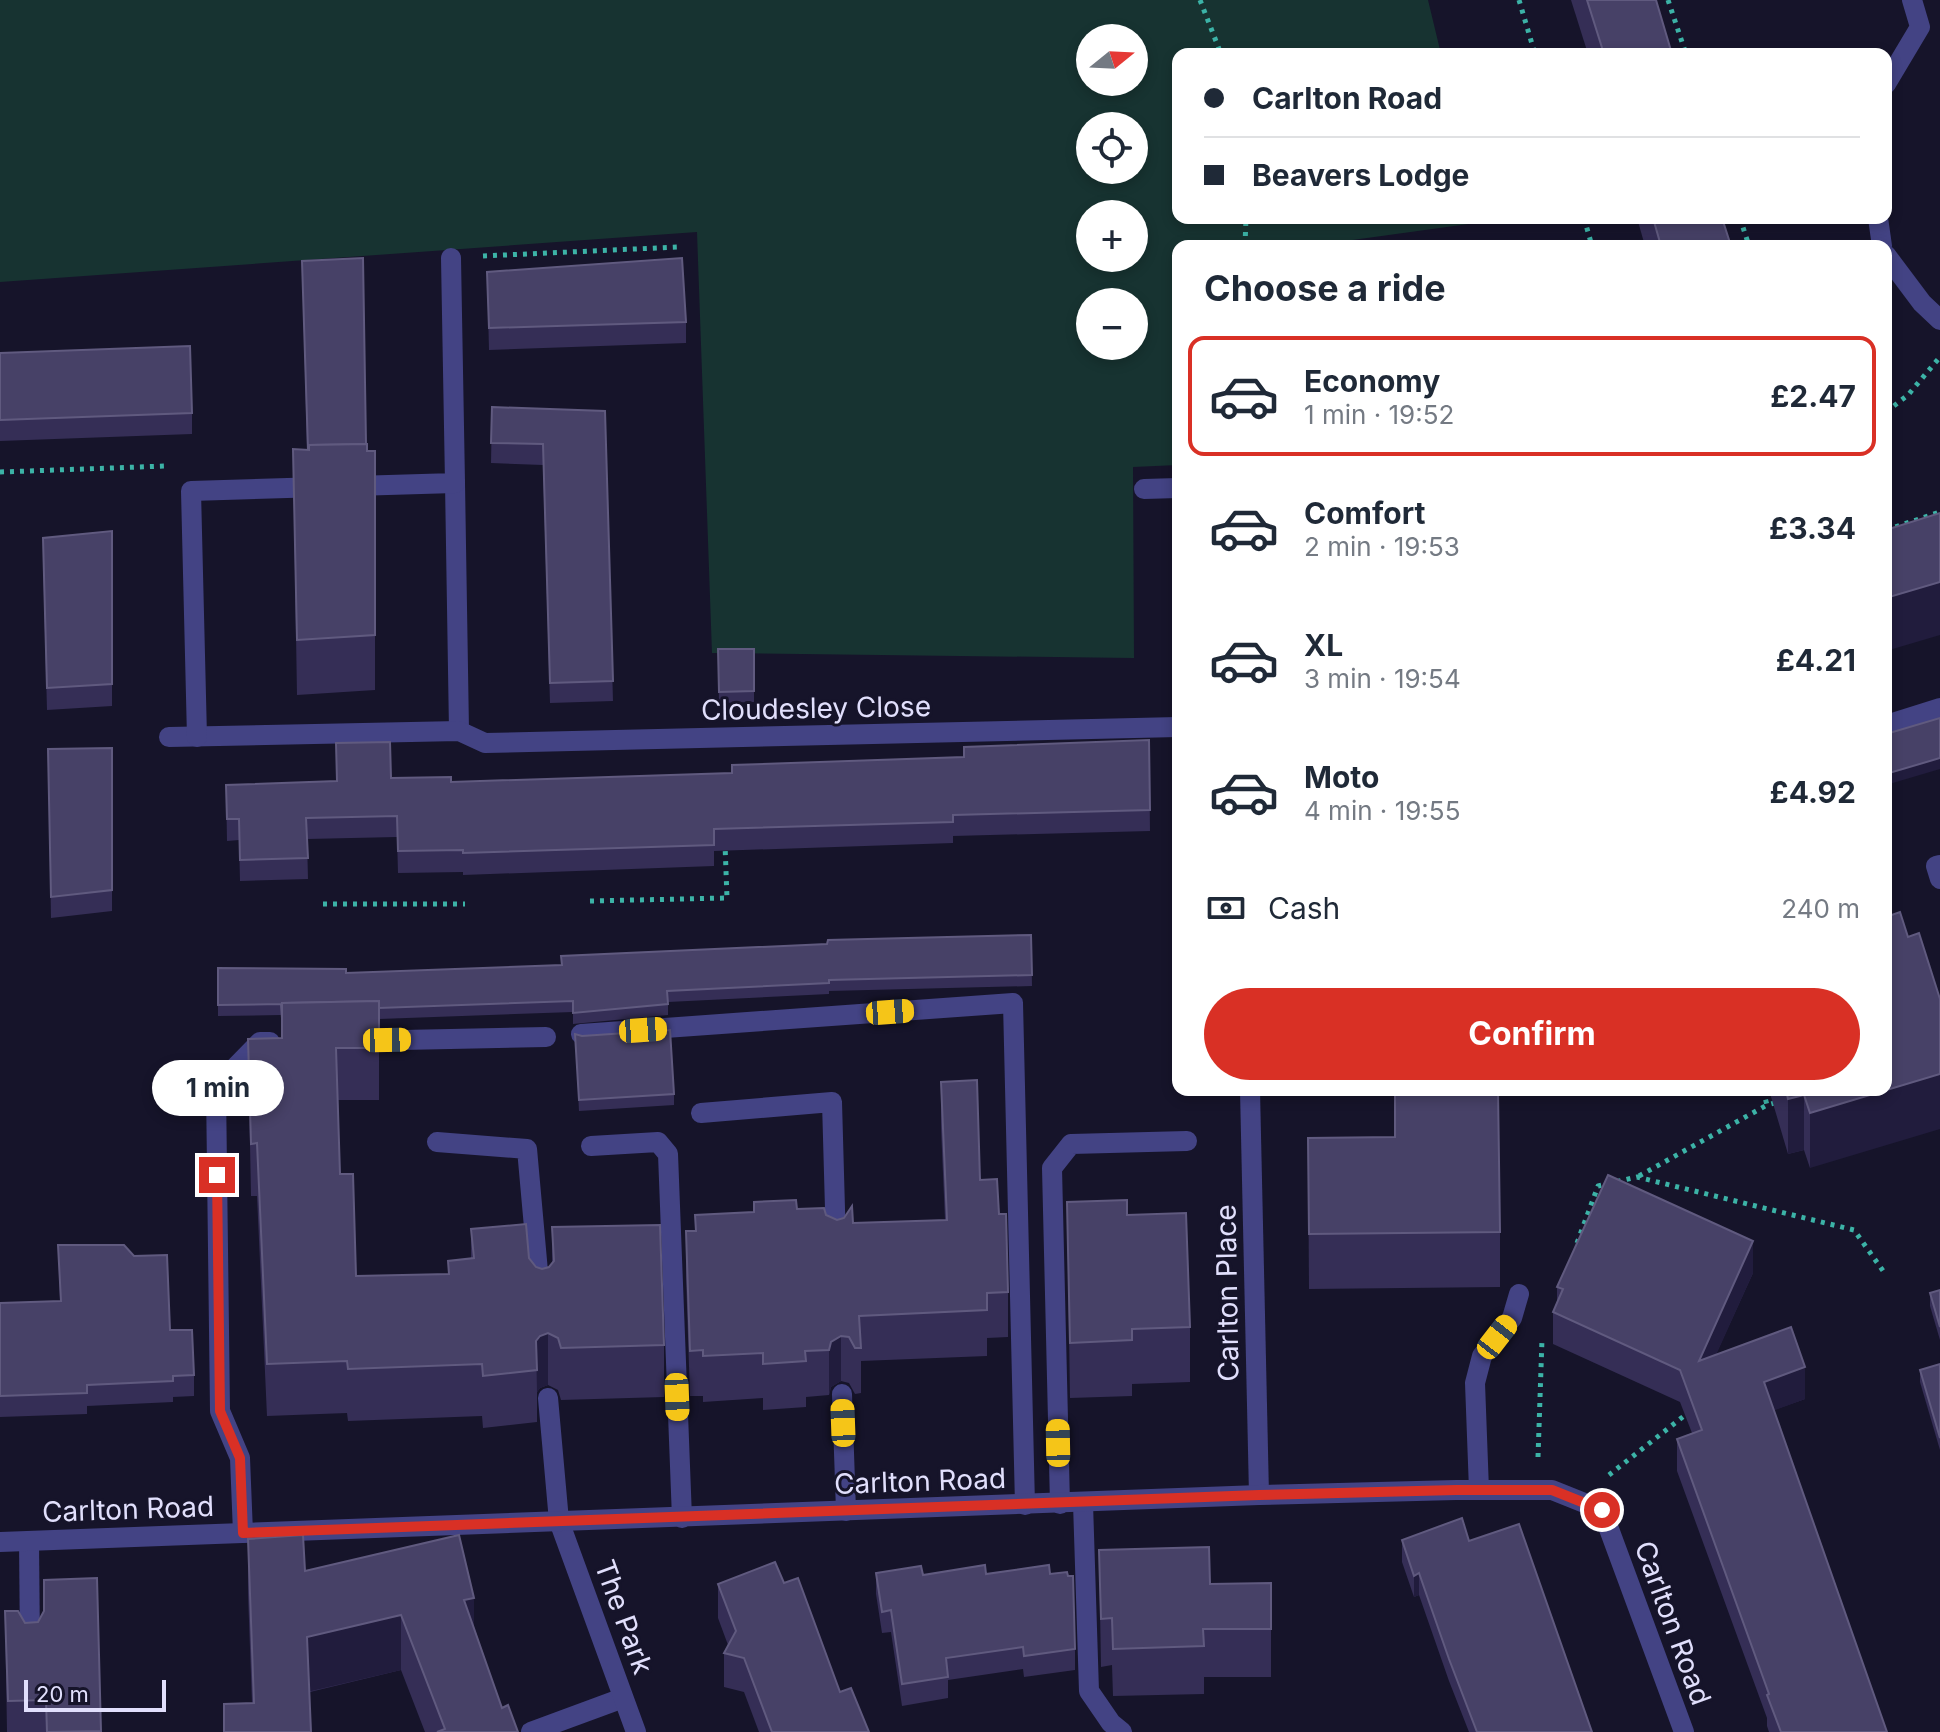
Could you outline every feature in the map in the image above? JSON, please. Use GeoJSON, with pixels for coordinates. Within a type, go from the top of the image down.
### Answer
{"type":"FeatureCollection","features":[{"type":"Feature","properties":{"kind":"street"},"geometry":{"type":"LineString","coordinates":[[1892,74],[1920,27],[1912,0]]}},
{"type":"Feature","properties":{"kind":"street"},"geometry":{"type":"LineString","coordinates":[[451,258],[459,731]]}},
{"type":"Feature","properties":{"kind":"street"},"geometry":{"type":"LineString","coordinates":[[1892,263],[1922,303],[1940,320]]}},
{"type":"Feature","properties":{"kind":"street"},"geometry":{"type":"LineString","coordinates":[[197,737],[191,491],[455,483]]}},
{"type":"Feature","properties":{"kind":"street"},"geometry":{"type":"LineString","coordinates":[[1144,489],[1172,488]]}},
{"type":"Feature","properties":{"kind":"street"},"geometry":{"type":"LineString","coordinates":[[1892,723],[1940,708]]}},
{"type":"Feature","properties":{"kind":"street","name":"Cloudesley Close"},"geometry":{"type":"LineString","coordinates":[[169,737],[459,731],[485,743],[1172,727]]}},
{"type":"Feature","properties":{"kind":"street"},"geometry":{"type":"LineString","coordinates":[[1940,865],[1936,866],[1940,879]]}},
{"type":"Feature","properties":{"kind":"street"},"geometry":{"type":"LineString","coordinates":[[581,1034],[1013,1003],[1025,1505]]}},
{"type":"Feature","properties":{"kind":"street"},"geometry":{"type":"LineString","coordinates":[[340,1041],[546,1037]]}},
{"type":"Feature","properties":{"kind":"street"},"geometry":{"type":"LineString","coordinates":[[243,1533],[240,1458],[220,1411],[216,1087],[260,1042],[292,1042]]}},
{"type":"Feature","properties":{"kind":"street","name":"Carlton Place"},"geometry":{"type":"LineString","coordinates":[[1250,1096],[1259,1495]]}},
{"type":"Feature","properties":{"kind":"street"},"geometry":{"type":"LineString","coordinates":[[701,1113],[832,1102],[837,1253]]}},
{"type":"Feature","properties":{"kind":"street"},"geometry":{"type":"LineString","coordinates":[[1060,1504],[1052,1168],[1071,1144],[1187,1141]]}},
{"type":"Feature","properties":{"kind":"street"},"geometry":{"type":"LineString","coordinates":[[437,1142],[527,1149],[542,1308]]}},
{"type":"Feature","properties":{"kind":"street"},"geometry":{"type":"LineString","coordinates":[[591,1146],[658,1142],[668,1154],[682,1518]]}},
{"type":"Feature","properties":{"kind":"street"},"geometry":{"type":"LineString","coordinates":[[1479,1490],[1475,1383],[1482,1356],[1512,1318],[1519,1294]]}},
{"type":"Feature","properties":{"kind":"street"},"geometry":{"type":"LineString","coordinates":[[842,1394],[846,1511]]}},
{"type":"Feature","properties":{"kind":"street","name":"The Park"},"geometry":{"type":"LineString","coordinates":[[548,1398],[559,1521],[636,1732]]}},
{"type":"Feature","properties":{"kind":"street","name":"Carlton Road"},"geometry":{"type":"LineString","coordinates":[[0,1542],[1259,1495],[1552,1490],[1602,1510],[1684,1732]]}},
{"type":"Feature","properties":{"kind":"street"},"geometry":{"type":"LineString","coordinates":[[1083,1503],[1089,1691],[1111,1723],[1122,1732]]}},
{"type":"Feature","properties":{"kind":"street"},"geometry":{"type":"LineString","coordinates":[[29,1541],[31,1666]]}},
{"type":"Feature","properties":{"kind":"street"},"geometry":{"type":"LineString","coordinates":[[531,1732],[623,1698]]}},
{"type":"Feature","properties":{"kind":"path"},"geometry":{"type":"LineString","coordinates":[[1200,0],[1219,48]]}},
{"type":"Feature","properties":{"kind":"path"},"geometry":{"type":"LineString","coordinates":[[1519,0],[1533,48]]}},
{"type":"Feature","properties":{"kind":"path"},"geometry":{"type":"LineString","coordinates":[[1668,0],[1684,48]]}},
{"type":"Feature","properties":{"kind":"path"},"geometry":{"type":"LineString","coordinates":[[451,258],[678,247]]}},
{"type":"Feature","properties":{"kind":"path"},"geometry":{"type":"LineString","coordinates":[[1892,407],[1908,395],[1940,357]]}},
{"type":"Feature","properties":{"kind":"path"},"geometry":{"type":"LineString","coordinates":[[0,472],[191,465],[191,491]]}},
{"type":"Feature","properties":{"kind":"path"},"geometry":{"type":"LineString","coordinates":[[1892,528],[1940,512]]}},
{"type":"Feature","properties":{"kind":"path"},"geometry":{"type":"LineString","coordinates":[[590,901],[727,898],[725,834]]}},
{"type":"Feature","properties":{"kind":"path"},"geometry":{"type":"LineString","coordinates":[[323,904],[465,904]]}},
{"type":"Feature","properties":{"kind":"path"},"geometry":{"type":"LineString","coordinates":[[1765,1096],[1767,1105]]}},
{"type":"Feature","properties":{"kind":"path"},"geometry":{"type":"LineString","coordinates":[[1573,1256],[1598,1186],[1637,1177],[1767,1105],[1790,1098]]}},
{"type":"Feature","properties":{"kind":"path"},"geometry":{"type":"LineString","coordinates":[[1637,1177],[1854,1230],[1886,1275]]}},
{"type":"Feature","properties":{"kind":"path"},"geometry":{"type":"LineString","coordinates":[[1537,1490],[1542,1341],[1547,1327]]}},
{"type":"Feature","properties":{"kind":"path"},"geometry":{"type":"LineString","coordinates":[[1577,1500],[1695,1407]]}},
{"type":"Feature","properties":{"kind":"green space"},"geometry":{"type":"Polygon","coordinates":[[[0,0],[1428,0],[1440,48],[1172,48],[1172,224],[1468,224],[1352,240],[1172,240],[1172,465],[1133,467],[1134,658],[712,653],[697,232],[0,282],[0,0]]]}},
{"type":"Feature","properties":{"kind":"building"},"geometry":{"type":"Polygon","coordinates":[[[1587,0],[1656,0],[1670,48],[1602,48],[1587,0]]]}},
{"type":"Feature","properties":{"kind":"building"},"geometry":{"type":"Polygon","coordinates":[[[1655,224],[1724,224],[1729,240],[1659,240],[1655,224]]]}},
{"type":"Feature","properties":{"kind":"building"},"geometry":{"type":"Polygon","coordinates":[[[363,258],[366,444],[309,445],[308,450],[302,261],[363,258]]]}},
{"type":"Feature","properties":{"kind":"building"},"geometry":{"type":"Polygon","coordinates":[[[682,258],[686,322],[489,328],[487,272],[682,258]]]}},
{"type":"Feature","properties":{"kind":"building"},"geometry":{"type":"Polygon","coordinates":[[[190,346],[192,413],[0,420],[0,353],[190,346]]]}},
{"type":"Feature","properties":{"kind":"building"},"geometry":{"type":"Polygon","coordinates":[[[492,407],[605,411],[613,681],[550,683],[543,444],[491,443],[492,407]]]}},
{"type":"Feature","properties":{"kind":"building"},"geometry":{"type":"Polygon","coordinates":[[[367,444],[367,451],[375,451],[375,635],[297,640],[293,449],[309,450],[309,445],[367,444]]]}},
{"type":"Feature","properties":{"kind":"building"},"geometry":{"type":"Polygon","coordinates":[[[1940,513],[1940,582],[1892,596],[1892,528],[1940,513]]]}},
{"type":"Feature","properties":{"kind":"building"},"geometry":{"type":"Polygon","coordinates":[[[112,531],[112,684],[47,688],[43,538],[112,531]]]}},
{"type":"Feature","properties":{"kind":"building"},"geometry":{"type":"Polygon","coordinates":[[[718,649],[754,649],[754,691],[719,692],[718,649]]]}},
{"type":"Feature","properties":{"kind":"building"},"geometry":{"type":"Polygon","coordinates":[[[1940,718],[1940,758],[1892,772],[1892,732],[1940,718]]]}},
{"type":"Feature","properties":{"kind":"building"},"geometry":{"type":"Polygon","coordinates":[[[1149,740],[1150,810],[953,815],[953,822],[714,829],[714,845],[463,853],[463,850],[398,851],[397,816],[306,818],[308,858],[240,860],[239,819],[227,819],[226,785],[337,781],[336,743],[390,742],[391,778],[451,777],[451,782],[732,773],[732,765],[964,757],[964,747],[1149,740]]]}},
{"type":"Feature","properties":{"kind":"building"},"geometry":{"type":"Polygon","coordinates":[[[112,748],[112,890],[51,897],[48,749],[112,748]]]}},
{"type":"Feature","properties":{"kind":"building"},"geometry":{"type":"Polygon","coordinates":[[[1900,912],[1908,937],[1919,933],[1940,999],[1940,1074],[1892,1088],[1892,915],[1900,912]]]}},
{"type":"Feature","properties":{"kind":"building"},"geometry":{"type":"Polygon","coordinates":[[[1031,935],[1032,975],[829,980],[829,983],[667,991],[668,1004],[573,1013],[573,1001],[379,1008],[379,1001],[282,1003],[282,1018],[281,1004],[218,1005],[218,968],[346,969],[346,973],[562,965],[561,956],[827,944],[828,940],[1031,935]]]}},
{"type":"Feature","properties":{"kind":"building"},"geometry":{"type":"Polygon","coordinates":[[[379,1001],[379,1048],[336,1048],[340,1174],[353,1174],[356,1276],[449,1274],[448,1261],[474,1258],[471,1229],[526,1224],[529,1258],[542,1269],[554,1261],[552,1227],[660,1225],[664,1345],[561,1348],[558,1338],[548,1333],[536,1341],[537,1370],[483,1376],[482,1364],[348,1369],[347,1361],[267,1364],[257,1143],[251,1144],[248,1039],[282,1038],[282,1003],[379,1001]]]}},
{"type":"Feature","properties":{"kind":"building"},"geometry":{"type":"Polygon","coordinates":[[[670,1030],[674,1094],[579,1100],[575,1034],[670,1030]]]}},
{"type":"Feature","properties":{"kind":"building"},"geometry":{"type":"Polygon","coordinates":[[[977,1080],[980,1180],[997,1179],[999,1214],[1006,1214],[1008,1292],[987,1293],[987,1310],[859,1316],[861,1348],[855,1348],[849,1337],[841,1336],[831,1342],[829,1350],[805,1351],[806,1361],[763,1364],[763,1353],[703,1356],[703,1350],[690,1351],[686,1231],[696,1231],[695,1215],[754,1212],[754,1202],[796,1200],[797,1209],[824,1208],[826,1215],[837,1220],[844,1218],[852,1206],[853,1223],[947,1220],[941,1082],[977,1080]]]}},
{"type":"Feature","properties":{"kind":"building"},"geometry":{"type":"Polygon","coordinates":[[[1395,1096],[1498,1096],[1500,1232],[1309,1234],[1308,1138],[1395,1137],[1395,1096]]]}},
{"type":"Feature","properties":{"kind":"building"},"geometry":{"type":"Polygon","coordinates":[[[1804,1096],[1867,1096],[1810,1113],[1804,1096]]]}},
{"type":"Feature","properties":{"kind":"building"},"geometry":{"type":"Polygon","coordinates":[[[1608,1175],[1753,1241],[1699,1361],[1791,1327],[1805,1367],[1764,1382],[1887,1732],[1781,1732],[1677,1439],[1702,1430],[1680,1370],[1553,1312],[1563,1289],[1557,1287],[1608,1175]]]}},
{"type":"Feature","properties":{"kind":"building"},"geometry":{"type":"Polygon","coordinates":[[[1127,1200],[1127,1215],[1186,1213],[1190,1327],[1132,1329],[1132,1340],[1070,1343],[1067,1202],[1127,1200]]]}},
{"type":"Feature","properties":{"kind":"building"},"geometry":{"type":"Polygon","coordinates":[[[58,1245],[124,1245],[134,1256],[167,1255],[170,1330],[192,1330],[194,1375],[173,1376],[173,1381],[87,1385],[87,1393],[0,1396],[0,1303],[61,1301],[58,1245]]]}},
{"type":"Feature","properties":{"kind":"building"},"geometry":{"type":"Polygon","coordinates":[[[1940,1290],[1940,1327],[1930,1293],[1940,1290]]]}},
{"type":"Feature","properties":{"kind":"building"},"geometry":{"type":"Polygon","coordinates":[[[1940,1364],[1940,1438],[1920,1370],[1940,1364]]]}},
{"type":"Feature","properties":{"kind":"building"},"geometry":{"type":"Polygon","coordinates":[[[1462,1518],[1469,1541],[1519,1524],[1592,1732],[1477,1732],[1419,1573],[1414,1576],[1402,1540],[1462,1518]]]}},
{"type":"Feature","properties":{"kind":"building"},"geometry":{"type":"Polygon","coordinates":[[[303,1535],[305,1571],[459,1535],[474,1598],[464,1600],[502,1708],[508,1705],[518,1732],[437,1732],[445,1729],[401,1615],[307,1637],[311,1732],[224,1732],[224,1704],[254,1703],[248,1539],[303,1535]]]}},
{"type":"Feature","properties":{"kind":"building"},"geometry":{"type":"Polygon","coordinates":[[[1209,1547],[1210,1584],[1271,1583],[1271,1629],[1203,1629],[1204,1646],[1113,1649],[1112,1618],[1101,1619],[1099,1550],[1209,1547]]]}},
{"type":"Feature","properties":{"kind":"building"},"geometry":{"type":"Polygon","coordinates":[[[775,1562],[784,1583],[798,1578],[840,1692],[851,1688],[869,1732],[772,1732],[744,1658],[724,1653],[736,1631],[718,1584],[775,1562]]]}},
{"type":"Feature","properties":{"kind":"building"},"geometry":{"type":"Polygon","coordinates":[[[985,1565],[986,1574],[1049,1565],[1050,1574],[1067,1572],[1068,1576],[1073,1576],[1075,1649],[1024,1656],[1023,1647],[946,1658],[948,1677],[902,1684],[891,1610],[882,1612],[876,1573],[921,1566],[923,1575],[985,1565]]]}},
{"type":"Feature","properties":{"kind":"building"},"geometry":{"type":"Polygon","coordinates":[[[97,1578],[101,1731],[47,1732],[46,1700],[8,1701],[5,1611],[18,1611],[25,1623],[38,1622],[44,1611],[44,1580],[97,1578]]]}},
{"type":"Feature","properties":{"kind":"route"},"geometry":{"type":"LineString","coordinates":[[217,1175],[220,1411],[240,1458],[243,1533],[1456,1490],[1552,1490],[1602,1510]]}}]}
